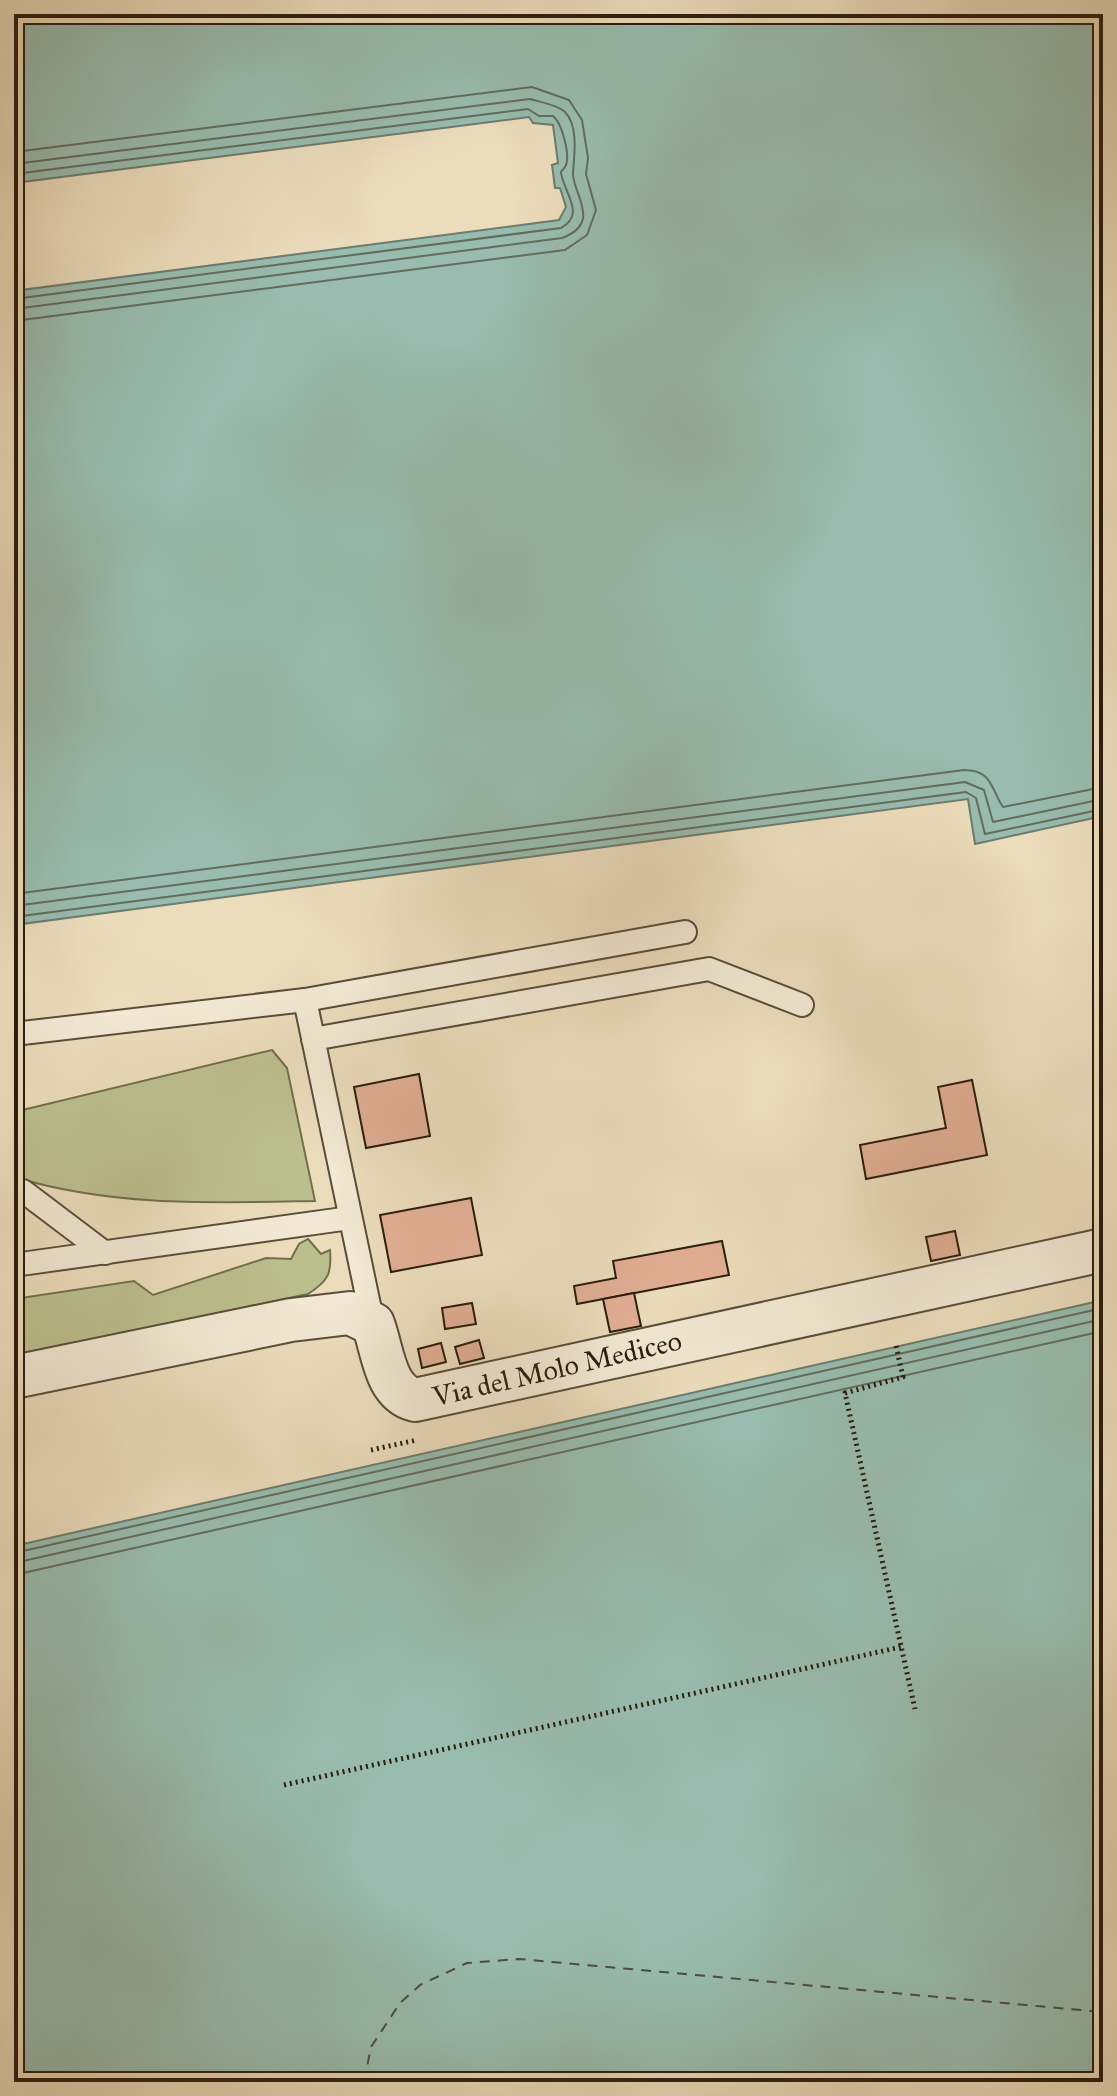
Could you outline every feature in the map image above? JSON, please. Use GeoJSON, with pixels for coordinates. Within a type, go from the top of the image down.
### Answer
{"type":"FeatureCollection","features":[{"type":"Feature","properties":{"kind":"street","name":"Via del Molo Mediceo"},"geometry":{"type":"LineString","coordinates":[[373,1324],[392,1384],[401,1394],[415,1400],[1103,1250]]}},
{"type":"Feature","properties":{"kind":"street"},"geometry":{"type":"LineString","coordinates":[[14,1377],[291,1320],[350,1313],[373,1324]]}},
{"type":"Feature","properties":{"kind":"lane"},"geometry":{"type":"LineString","coordinates":[[14,1034],[305,1000],[685,932]]}},
{"type":"Feature","properties":{"kind":"lane"},"geometry":{"type":"LineString","coordinates":[[313,1039],[709,969],[802,1005]]}},
{"type":"Feature","properties":{"kind":"lane"},"geometry":{"type":"LineString","coordinates":[[305,1000],[373,1324]]}},
{"type":"Feature","properties":{"kind":"lane"},"geometry":{"type":"LineString","coordinates":[[14,1192],[23,1191],[105,1253]]}},
{"type":"Feature","properties":{"kind":"lane"},"geometry":{"type":"LineString","coordinates":[[14,1265],[350,1218]]}},
{"type":"Feature","properties":{"kind":"path"},"geometry":{"type":"LineString","coordinates":[[896,1346],[903,1377],[845,1393],[915,1709]]}},
{"type":"Feature","properties":{"kind":"path"},"geometry":{"type":"LineString","coordinates":[[284,1785],[901,1647]]}},
{"type":"Feature","properties":{"kind":"green space"},"geometry":{"type":"Polygon","coordinates":[[[272,1050],[287,1068],[315,1201],[163,1201],[88,1194],[14,1177],[14,1112],[272,1050]]]}},
{"type":"Feature","properties":{"kind":"green space"},"geometry":{"type":"Polygon","coordinates":[[[308,1239],[321,1254],[330,1250],[330,1258],[327,1276],[308,1294],[14,1357],[14,1299],[134,1281],[153,1295],[266,1258],[291,1259],[299,1244],[308,1239]]]}},
{"type":"Feature","properties":{"kind":"water"},"geometry":{"type":"Polygon","coordinates":[[[14,14],[1103,14],[1103,816],[975,844],[968,799],[14,925],[14,291],[559,220],[566,207],[560,188],[555,188],[552,165],[558,163],[553,125],[533,123],[529,117],[14,183],[14,14]]]}},
{"type":"Feature","properties":{"kind":"water"},"geometry":{"type":"Polygon","coordinates":[[[1103,1300],[1103,2082],[14,2082],[14,1546],[1103,1300]]]}},
{"type":"Feature","properties":{"kind":"building"},"geometry":{"type":"Polygon","coordinates":[[[419,1074],[430,1136],[366,1148],[354,1087],[419,1074]]]}},
{"type":"Feature","properties":{"kind":"building"},"geometry":{"type":"Polygon","coordinates":[[[972,1080],[987,1155],[866,1179],[860,1145],[946,1128],[938,1087],[972,1080]]]}},
{"type":"Feature","properties":{"kind":"building"},"geometry":{"type":"Polygon","coordinates":[[[471,1198],[482,1255],[391,1272],[380,1215],[471,1198]]]}},
{"type":"Feature","properties":{"kind":"building"},"geometry":{"type":"Polygon","coordinates":[[[955,1231],[960,1255],[931,1261],[926,1237],[955,1231]]]}},
{"type":"Feature","properties":{"kind":"building"},"geometry":{"type":"Polygon","coordinates":[[[722,1241],[729,1275],[577,1304],[574,1286],[616,1278],[613,1261],[722,1241]]]}},
{"type":"Feature","properties":{"kind":"building"},"geometry":{"type":"Polygon","coordinates":[[[634,1293],[641,1326],[610,1332],[603,1299],[634,1293]]]}},
{"type":"Feature","properties":{"kind":"building"},"geometry":{"type":"Polygon","coordinates":[[[472,1303],[476,1324],[445,1329],[442,1308],[472,1303]]]}},
{"type":"Feature","properties":{"kind":"building"},"geometry":{"type":"Polygon","coordinates":[[[479,1340],[484,1358],[460,1364],[455,1347],[479,1340]]]}},
{"type":"Feature","properties":{"kind":"building"},"geometry":{"type":"Polygon","coordinates":[[[441,1343],[446,1362],[422,1368],[418,1349],[441,1343]]]}},
{"type":"Feature","properties":{"kind":"ferry route"},"geometry":{"type":"LineString","coordinates":[[364,2082],[371,2047],[400,2003],[420,1985],[467,1963],[519,1959],[1103,2012]]}}]}
